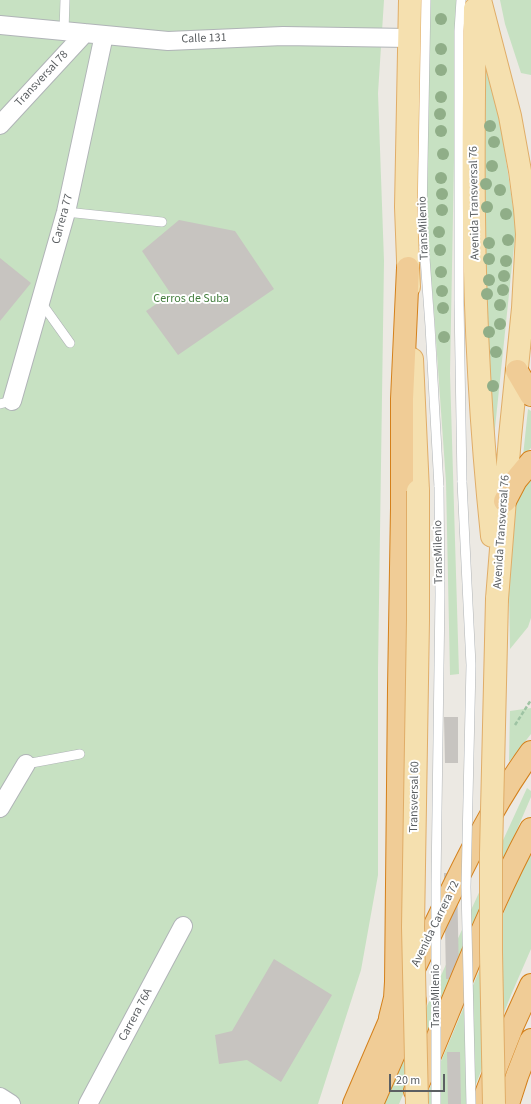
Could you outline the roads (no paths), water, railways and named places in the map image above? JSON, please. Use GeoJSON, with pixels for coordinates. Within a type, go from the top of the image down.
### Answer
{"type":"FeatureCollection","features":[{"type":"Feature","properties":{"kind":"highway"},"geometry":{"type":"LineString","coordinates":[[390,1018],[395,998],[396,982],[402,399],[408,268]]}},
{"type":"Feature","properties":{"kind":"highway"},"geometry":{"type":"LineString","coordinates":[[517,371],[531,395]]}},
{"type":"Feature","properties":{"kind":"highway"},"geometry":{"type":"LineString","coordinates":[[505,501],[516,480],[531,462]]}},
{"type":"Feature","properties":{"kind":"highway","name":"Avenida Carrera 72"},"geometry":{"type":"LineString","coordinates":[[354,1104],[390,1018],[463,869],[506,790],[531,752]]}},
{"type":"Feature","properties":{"kind":"highway"},"geometry":{"type":"LineString","coordinates":[[410,1104],[511,865],[531,829]]}},
{"type":"Feature","properties":{"kind":"highway"},"geometry":{"type":"LineString","coordinates":[[372,1104],[407,1024],[463,869]]}},
{"type":"Feature","properties":{"kind":"highway"},"geometry":{"type":"LineString","coordinates":[[482,1104],[512,1027],[531,985]]}},
{"type":"Feature","properties":{"kind":"highway"},"geometry":{"type":"LineString","coordinates":[[508,1104],[531,1040]]}},
{"type":"Feature","properties":{"kind":"main road"},"geometry":{"type":"LineString","coordinates":[[410,0],[406,207],[408,268],[428,489]]}},
{"type":"Feature","properties":{"kind":"main road","name":"Avenida Transversal 76"},"geometry":{"type":"LineString","coordinates":[[475,0],[474,216],[478,361],[486,478],[497,597]]}},
{"type":"Feature","properties":{"kind":"main road","name":"Avenida Transversal 76"},"geometry":{"type":"LineString","coordinates":[[480,0],[510,116],[525,209],[526,256],[497,597]]}},
{"type":"Feature","properties":{"kind":"main road","name":"Transversal 60"},"geometry":{"type":"LineString","coordinates":[[417,1104],[414,919],[418,620],[428,489]]}},
{"type":"Feature","properties":{"kind":"main road"},"geometry":{"type":"LineString","coordinates":[[494,1104],[491,853],[497,597]]}},
{"type":"Feature","properties":{"kind":"street","name":"Calle 131"},"geometry":{"type":"LineString","coordinates":[[0,25],[168,41],[283,36],[409,38]]}},
{"type":"Feature","properties":{"kind":"street","name":"Transversal 78"},"geometry":{"type":"LineString","coordinates":[[0,125],[85,34]]}},
{"type":"Feature","properties":{"kind":"street","name":"Carrera 77"},"geometry":{"type":"LineString","coordinates":[[6,402],[40,301],[66,212],[104,35]]}},
{"type":"Feature","properties":{"kind":"street"},"geometry":{"type":"LineString","coordinates":[[0,808],[26,764]]}},
{"type":"Feature","properties":{"kind":"street","name":"Carrera 76A"},"geometry":{"type":"LineString","coordinates":[[88,1104],[183,926]]}},
{"type":"Feature","properties":{"kind":"street"},"geometry":{"type":"LineString","coordinates":[[0,1097],[11,1104]]}},
{"type":"Feature","properties":{"kind":"lane"},"geometry":{"type":"LineString","coordinates":[[64,31],[65,0]]}},
{"type":"Feature","properties":{"kind":"lane","name":"TransMilenio"},"geometry":{"type":"LineString","coordinates":[[426,0],[422,217],[430,326],[428,489],[440,595],[436,883],[436,1104]]}},
{"type":"Feature","properties":{"kind":"lane"},"geometry":{"type":"LineString","coordinates":[[461,0],[459,31],[459,301],[462,482],[471,665],[466,887],[471,1104]]}},
{"type":"Feature","properties":{"kind":"lane"},"geometry":{"type":"LineString","coordinates":[[66,212],[162,222]]}},
{"type":"Feature","properties":{"kind":"lane"},"geometry":{"type":"LineString","coordinates":[[40,301],[70,343]]}},
{"type":"Feature","properties":{"kind":"lane"},"geometry":{"type":"LineString","coordinates":[[26,764],[80,754]]}},
{"type":"Feature","properties":{"kind":"park label","name":"Cerros de Suba"},"geometry":{"type":"Point","coordinates":[191,299]}}]}
